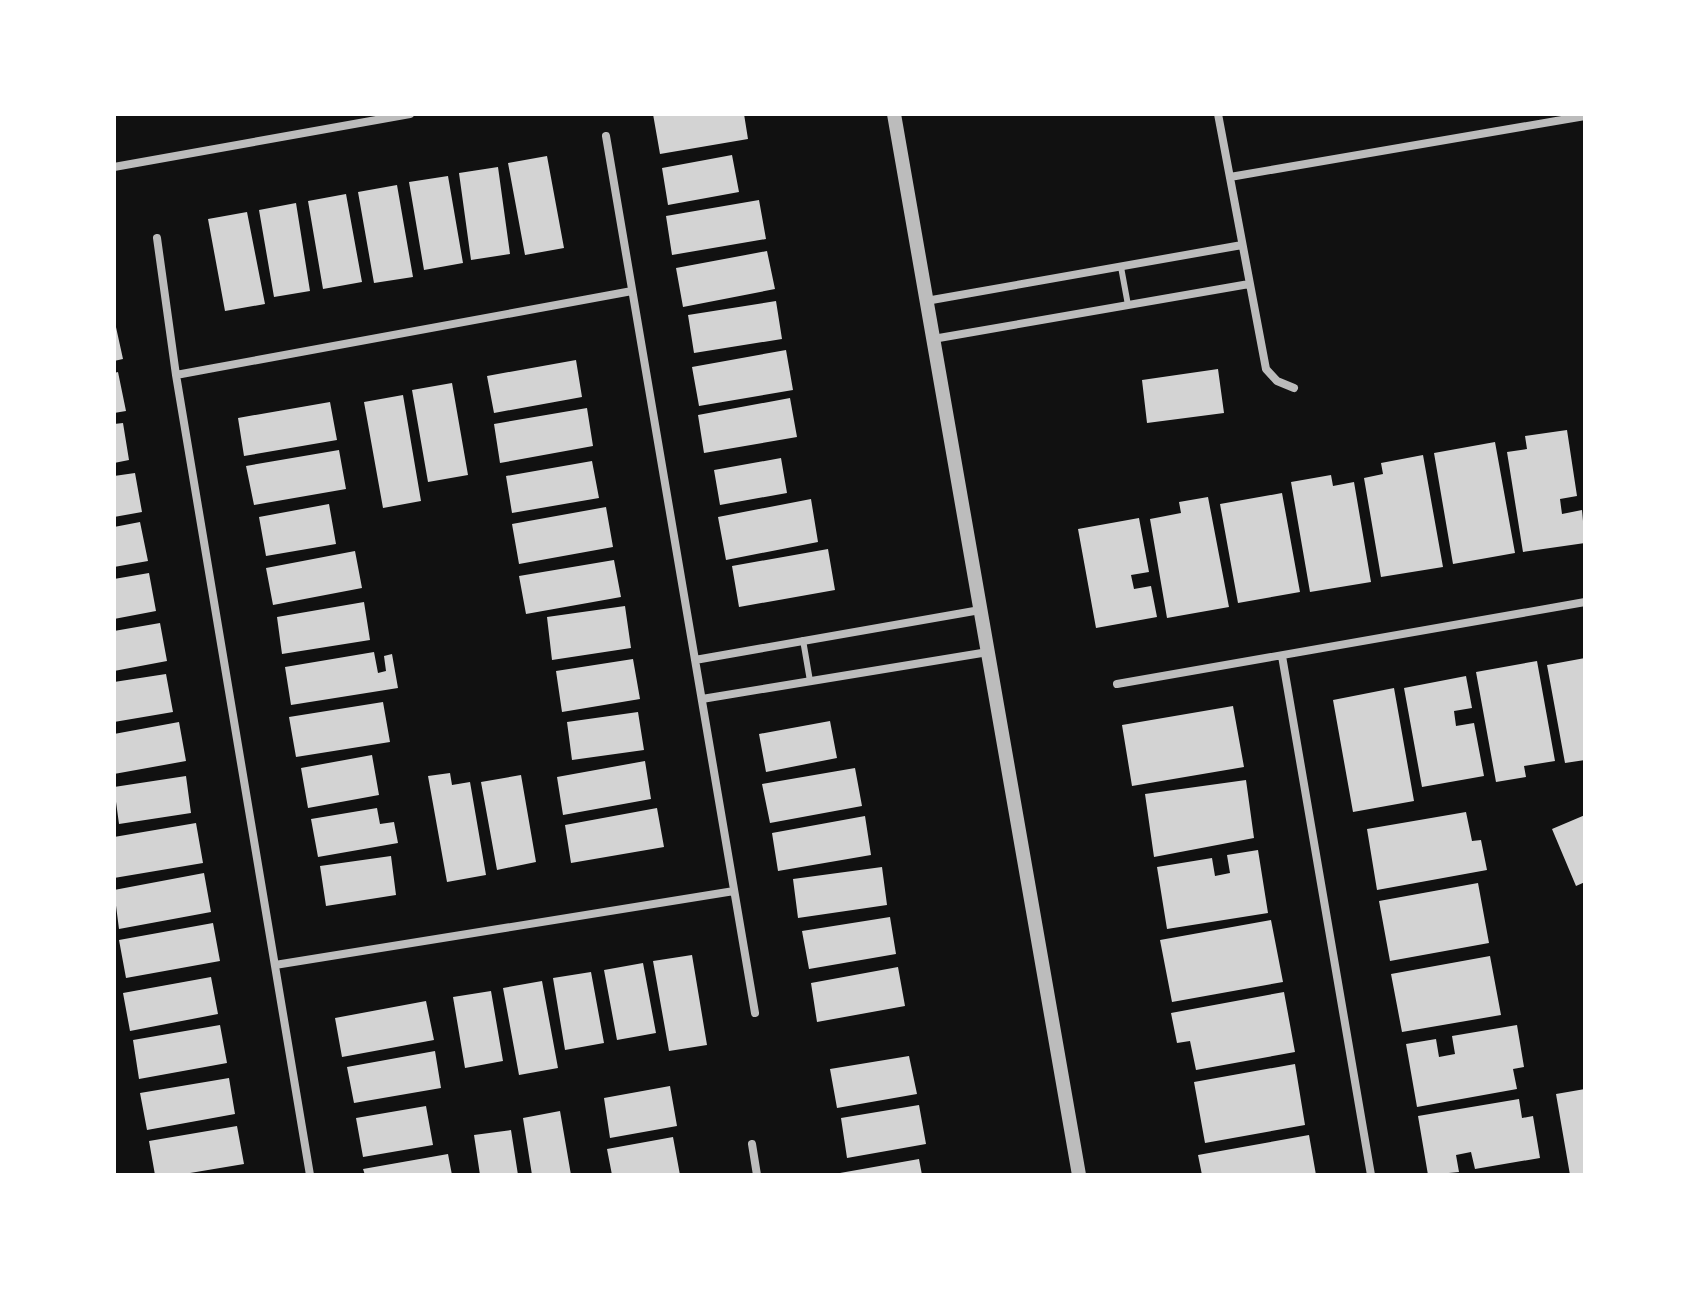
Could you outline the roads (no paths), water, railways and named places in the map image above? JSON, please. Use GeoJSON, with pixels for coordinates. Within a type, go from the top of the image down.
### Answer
{"type":"FeatureCollection","features":[{"type":"Feature","properties":{"kind":"street"},"geometry":{"type":"LineString","coordinates":[[114,167],[410,114]]}},
{"type":"Feature","properties":{"kind":"street"},"geometry":{"type":"LineString","coordinates":[[894,114],[1079,1175]]}},
{"type":"Feature","properties":{"kind":"street"},"geometry":{"type":"LineString","coordinates":[[1218,114],[1266,369],[1277,381],[1294,388]]}},
{"type":"Feature","properties":{"kind":"street"},"geometry":{"type":"LineString","coordinates":[[1230,177],[1585,116]]}},
{"type":"Feature","properties":{"kind":"street"},"geometry":{"type":"LineString","coordinates":[[606,136],[755,1013]]}},
{"type":"Feature","properties":{"kind":"street"},"geometry":{"type":"LineString","coordinates":[[157,238],[176,375],[310,1175]]}},
{"type":"Feature","properties":{"kind":"street"},"geometry":{"type":"LineString","coordinates":[[926,301],[1242,245]]}},
{"type":"Feature","properties":{"kind":"street"},"geometry":{"type":"LineString","coordinates":[[933,339],[1249,284]]}},
{"type":"Feature","properties":{"kind":"street"},"geometry":{"type":"LineString","coordinates":[[176,375],[632,291]]}},
{"type":"Feature","properties":{"kind":"street"},"geometry":{"type":"LineString","coordinates":[[1117,684],[1585,602]]}},
{"type":"Feature","properties":{"kind":"street"},"geometry":{"type":"LineString","coordinates":[[695,660],[980,610]]}},
{"type":"Feature","properties":{"kind":"street"},"geometry":{"type":"LineString","coordinates":[[702,699],[988,652]]}},
{"type":"Feature","properties":{"kind":"street"},"geometry":{"type":"LineString","coordinates":[[1282,656],[1371,1175]]}},
{"type":"Feature","properties":{"kind":"street"},"geometry":{"type":"LineString","coordinates":[[275,965],[734,891]]}},
{"type":"Feature","properties":{"kind":"street"},"geometry":{"type":"LineString","coordinates":[[752,1144],[757,1175]]}},
{"type":"Feature","properties":{"kind":"lane"},"geometry":{"type":"LineString","coordinates":[[1121,267],[1128,305]]}},
{"type":"Feature","properties":{"kind":"lane"},"geometry":{"type":"LineString","coordinates":[[803,640],[810,681]]}}]}
